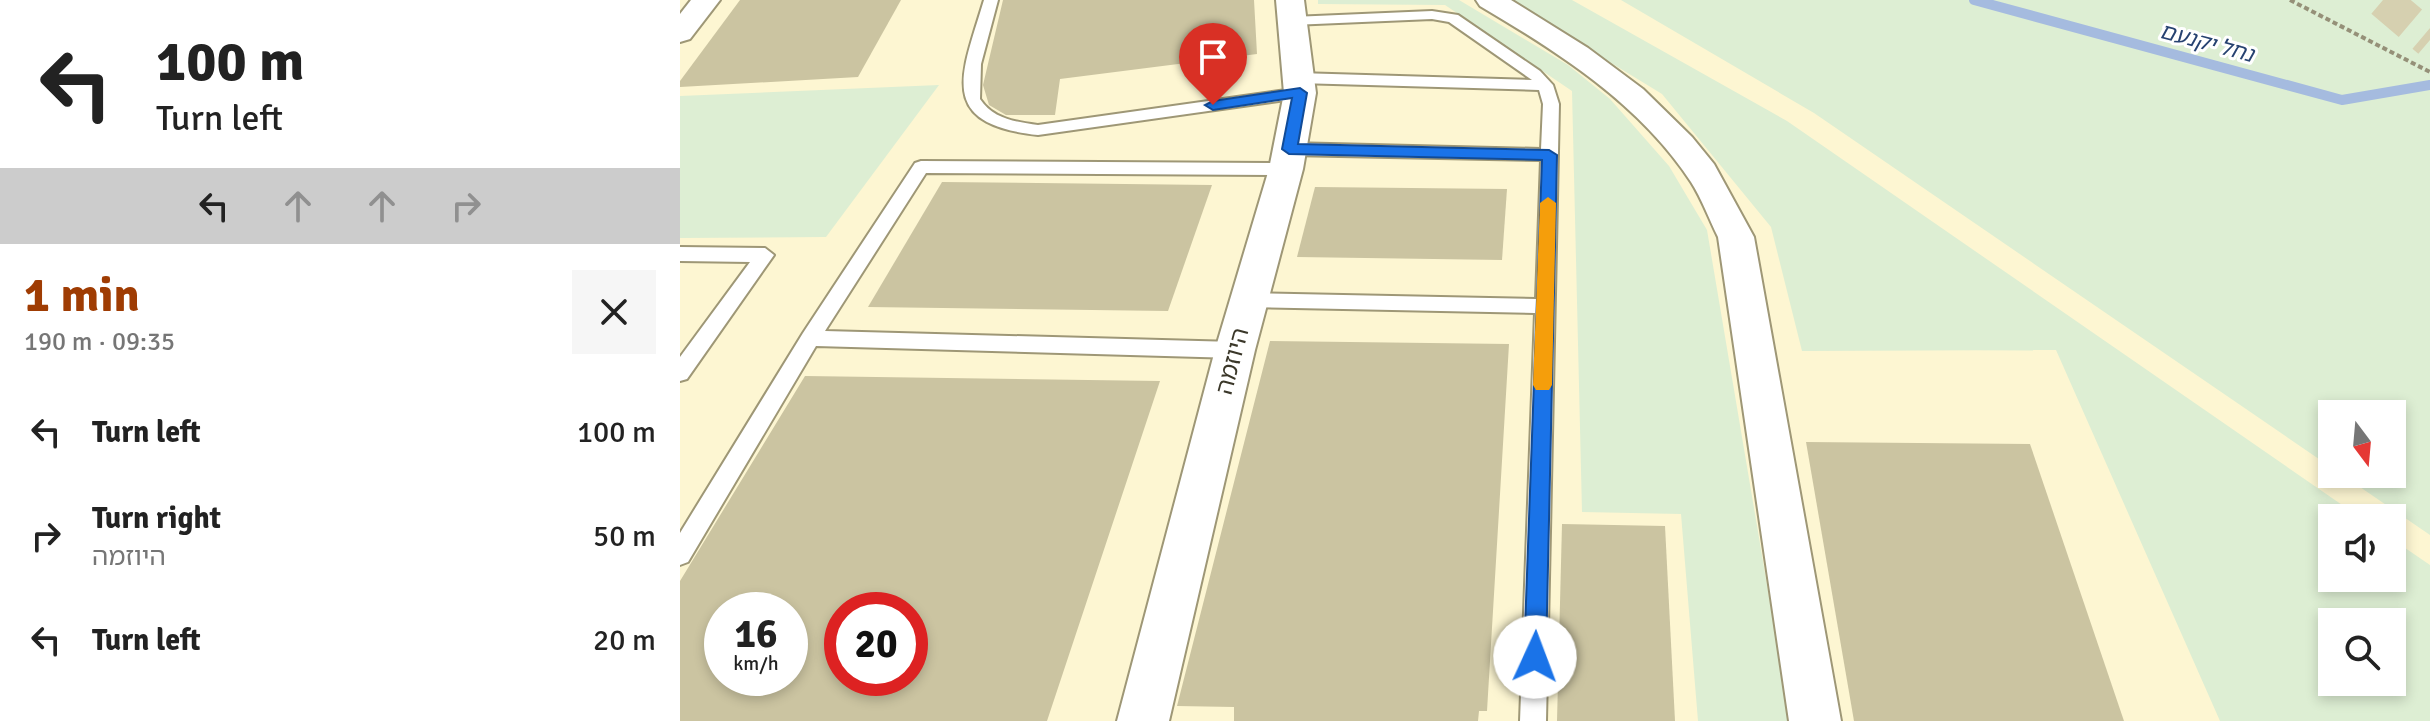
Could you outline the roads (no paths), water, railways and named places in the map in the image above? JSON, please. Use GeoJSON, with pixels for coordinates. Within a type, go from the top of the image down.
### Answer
{"type":"FeatureCollection","features":[{"type":"Feature","properties":{"kind":"street"},"geometry":{"type":"LineString","coordinates":[[680,33],[706,0]]}},
{"type":"Feature","properties":{"kind":"street"},"geometry":{"type":"LineString","coordinates":[[1490,0],[1561,41],[1641,103],[1668,130],[1704,175],[1736,237],[1815,721]]}},
{"type":"Feature","properties":{"kind":"street","name":"היוזמה"},"geometry":{"type":"LineString","coordinates":[[1143,721],[1235,350],[1287,159],[1299,85],[1291,10]]}},
{"type":"Feature","properties":{"kind":"lane"},"geometry":{"type":"LineString","coordinates":[[991,0],[972,77],[972,99],[986,114],[1009,127],[1038,130],[1299,85],[1545,85]]}},
{"type":"Feature","properties":{"kind":"lane"},"geometry":{"type":"LineString","coordinates":[[1291,10],[1453,18],[1535,74],[1545,85],[1551,104],[1533,721]]}},
{"type":"Feature","properties":{"kind":"lane"},"geometry":{"type":"LineString","coordinates":[[680,554],[810,338],[921,167],[1549,155]]}},
{"type":"Feature","properties":{"kind":"lane"},"geometry":{"type":"LineString","coordinates":[[680,254],[765,255],[680,373]]}},
{"type":"Feature","properties":{"kind":"lane"},"geometry":{"type":"LineString","coordinates":[[1249,300],[1545,306]]}},
{"type":"Feature","properties":{"kind":"lane"},"geometry":{"type":"LineString","coordinates":[[810,338],[1235,350]]}},
{"type":"Feature","properties":{"kind":"waterway","name":"נחל יקנעם"},"geometry":{"type":"LineString","coordinates":[[1974,0],[2342,100],[2430,85]]}},
{"type":"Feature","properties":{"kind":"tunnel"},"geometry":{"type":"LineString","coordinates":[[2383,0],[2430,40]]}}]}
